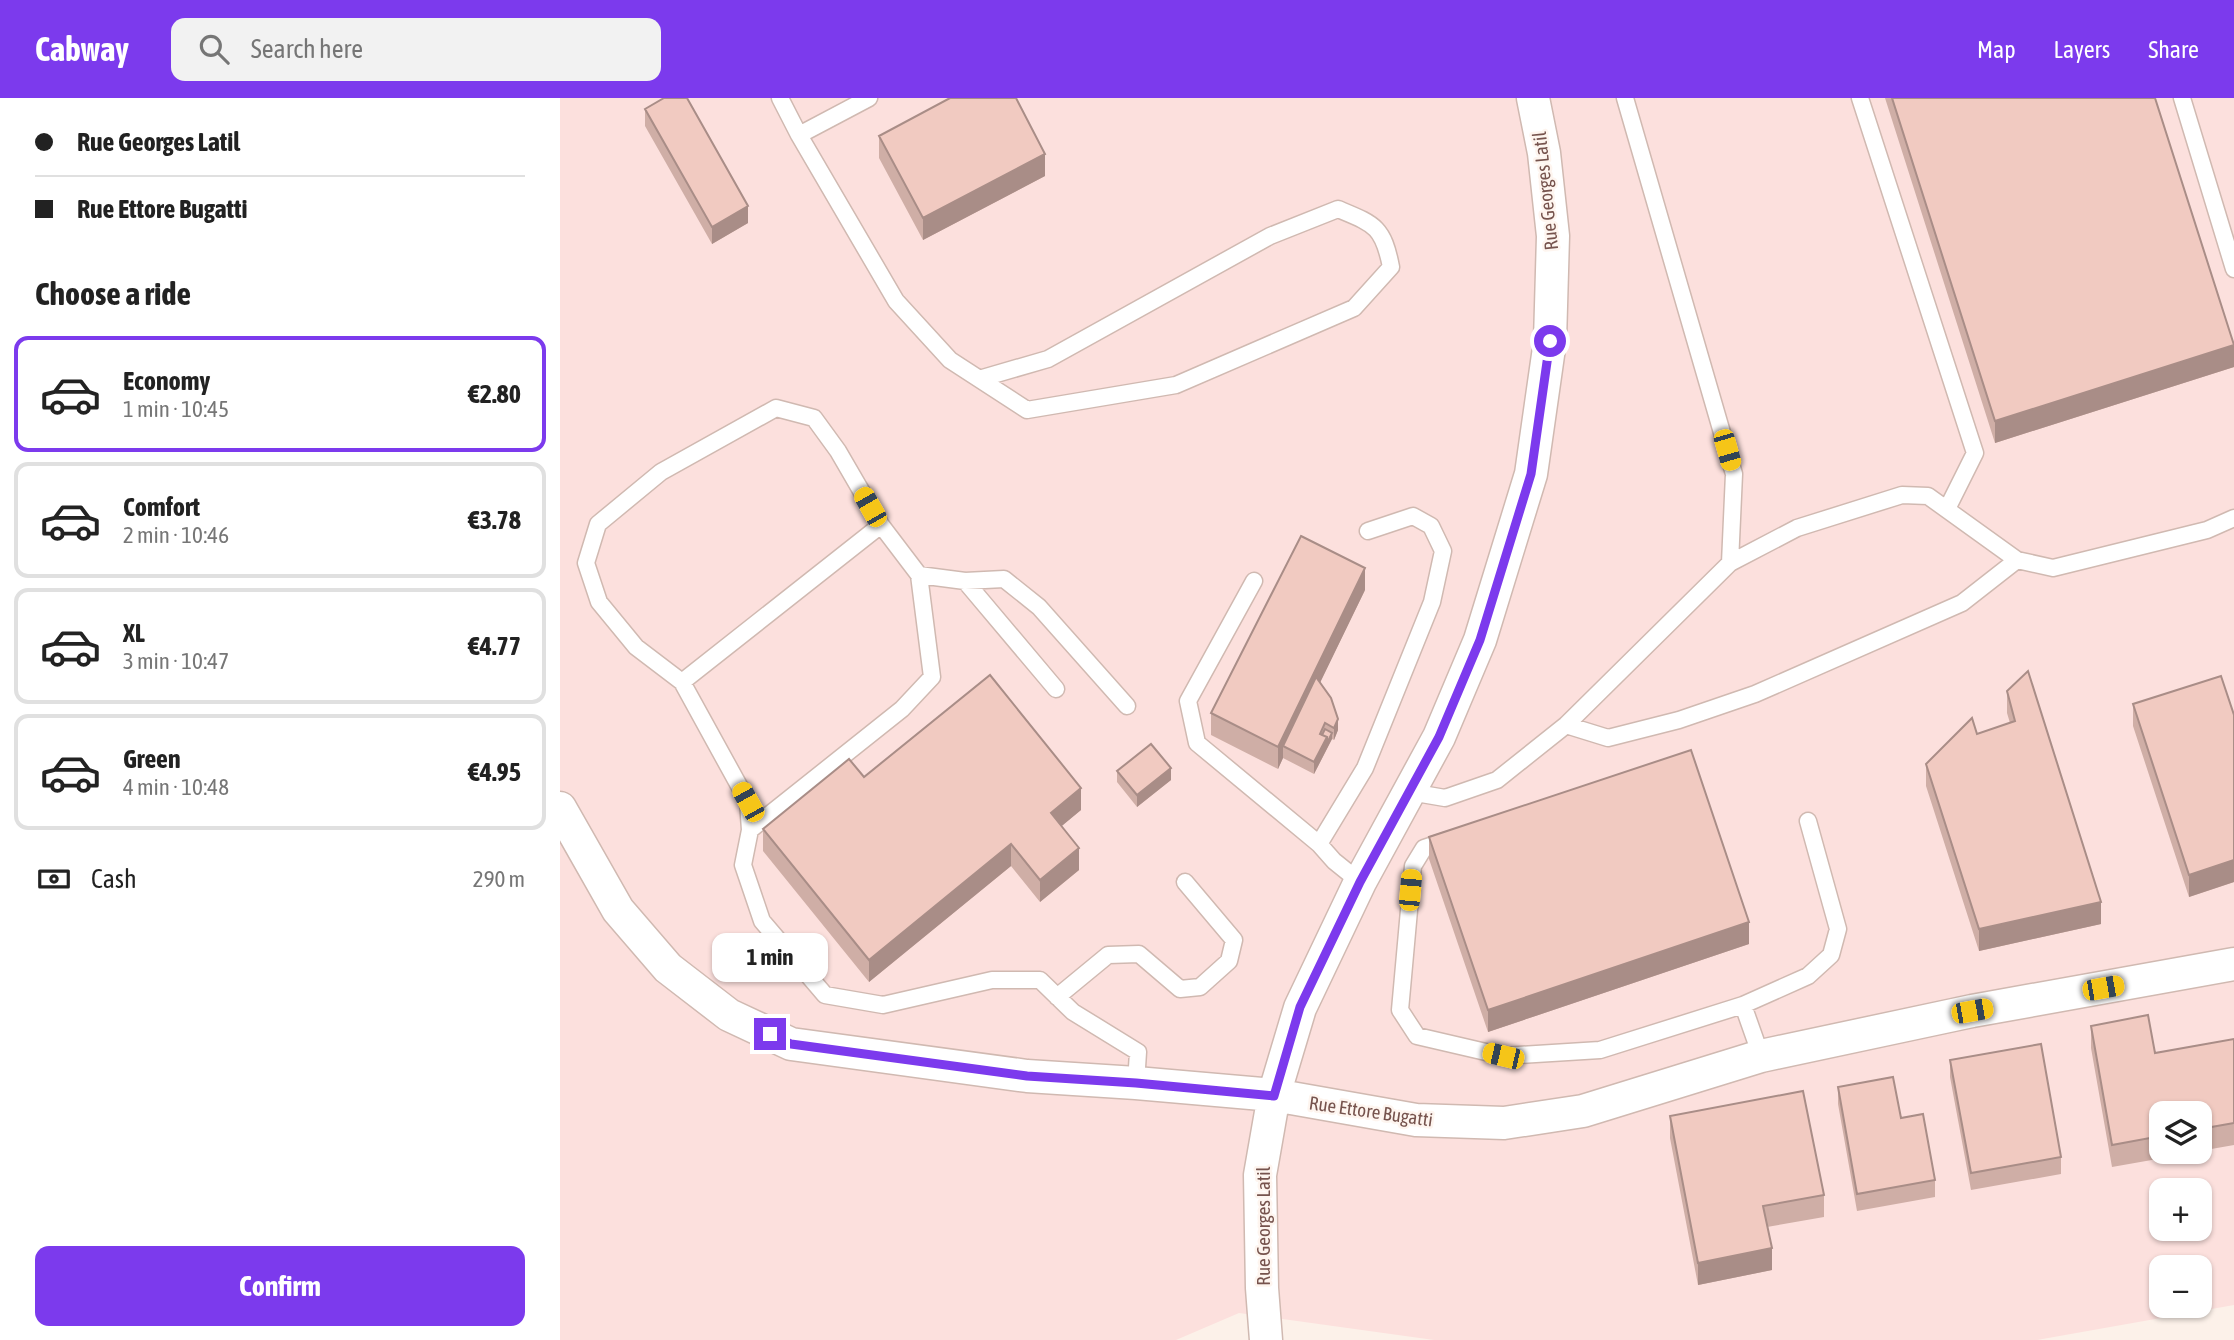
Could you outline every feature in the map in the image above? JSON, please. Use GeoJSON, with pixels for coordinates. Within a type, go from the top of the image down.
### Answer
{"type":"FeatureCollection","features":[{"type":"Feature","properties":{"kind":"street","name":"Rue Georges Latil"},"geometry":{"type":"LineString","coordinates":[[1265,1330],[1260,1175],[1274,1096],[1300,1007],[1360,882],[1439,737],[1480,640],[1531,474],[1550,341],[1553,236],[1544,153],[1533,98]]}},
{"type":"Feature","properties":{"kind":"street","name":"Rue Ettore Bugatti"},"geometry":{"type":"LineString","coordinates":[[560,808],[618,910],[668,968],[729,1014],[791,1044],[1027,1076],[1274,1096],[1416,1120],[1504,1123],[1583,1111],[1760,1056],[1972,1011],[2234,964]]}},
{"type":"Feature","properties":{"kind":"lane"},"geometry":{"type":"LineString","coordinates":[[780,98],[896,301],[950,360],[979,379],[1027,410],[1176,385],[1354,308],[1391,267],[1386,240],[1367,221],[1338,209],[1270,236],[1048,359],[979,379]]}},
{"type":"Feature","properties":{"kind":"lane"},"geometry":{"type":"LineString","coordinates":[[799,135],[869,98]]}},
{"type":"Feature","properties":{"kind":"lane"},"geometry":{"type":"LineString","coordinates":[[1625,98],[1734,474],[1730,563]]}},
{"type":"Feature","properties":{"kind":"lane"},"geometry":{"type":"LineString","coordinates":[[1860,98],[1975,453],[1947,509]]}},
{"type":"Feature","properties":{"kind":"lane"},"geometry":{"type":"LineString","coordinates":[[2182,98],[2234,269]]}},
{"type":"Feature","properties":{"kind":"lane"},"geometry":{"type":"LineString","coordinates":[[750,830],[902,709],[932,677],[919,575],[881,525],[838,451],[814,418],[776,408],[661,472],[598,524],[586,563],[599,602],[636,647],[682,681],[748,802],[750,830],[743,866],[762,921],[825,996],[883,1005],[992,980],[1040,981],[1073,1012],[1138,1052],[1136,1083]]}},
{"type":"Feature","properties":{"kind":"lane"},"geometry":{"type":"LineString","coordinates":[[1410,792],[1445,798],[1497,780],[1566,725],[1730,563],[1797,527],[1902,495],[1928,496],[2017,559],[2053,568],[2207,530],[2234,518]]}},
{"type":"Feature","properties":{"kind":"lane"},"geometry":{"type":"LineString","coordinates":[[1320,844],[1365,768],[1432,602],[1443,551],[1431,526],[1413,516],[1368,531]]}},
{"type":"Feature","properties":{"kind":"lane"},"geometry":{"type":"LineString","coordinates":[[682,681],[881,525]]}},
{"type":"Feature","properties":{"kind":"lane"},"geometry":{"type":"LineString","coordinates":[[1566,725],[1608,738],[1679,720],[1755,694],[1962,603],[2017,559]]}},
{"type":"Feature","properties":{"kind":"lane"},"geometry":{"type":"LineString","coordinates":[[919,575],[965,581],[1004,579],[1039,607],[1128,706]]}},
{"type":"Feature","properties":{"kind":"lane"},"geometry":{"type":"LineString","coordinates":[[965,581],[1056,690]]}},
{"type":"Feature","properties":{"kind":"lane"},"geometry":{"type":"LineString","coordinates":[[1254,581],[1188,701],[1197,743],[1320,844],[1334,861],[1360,882]]}},
{"type":"Feature","properties":{"kind":"lane"},"geometry":{"type":"LineString","coordinates":[[1463,835],[1424,848],[1413,866],[1400,1010],[1417,1036],[1503,1056],[1600,1050],[1742,1005],[1808,975],[1831,955],[1838,929],[1808,821]]}},
{"type":"Feature","properties":{"kind":"lane"},"geometry":{"type":"LineString","coordinates":[[1057,997],[1108,955],[1139,954],[1180,989],[1200,987],[1229,961],[1234,940],[1185,882]]}},
{"type":"Feature","properties":{"kind":"lane"},"geometry":{"type":"LineString","coordinates":[[1742,1005],[1760,1056]]}},
{"type":"Feature","properties":{"kind":"shaded area"},"geometry":{"type":"Polygon","coordinates":[[[560,98],[2234,98],[2234,1305],[2212,1309],[2212,1255],[2149,1255],[2149,1318],[2161,1318],[2037,1340],[1434,1340],[1239,1313],[1176,1340],[560,1340],[560,98]]]}},
{"type":"Feature","properties":{"kind":"building"},"geometry":{"type":"Polygon","coordinates":[[[664,98],[687,98],[748,206],[712,227],[645,109],[664,98]]]}},
{"type":"Feature","properties":{"kind":"building"},"geometry":{"type":"Polygon","coordinates":[[[950,98],[1016,98],[1045,154],[923,218],[879,136],[950,98]]]}},
{"type":"Feature","properties":{"kind":"building"},"geometry":{"type":"Polygon","coordinates":[[[1892,98],[2155,98],[2234,345],[1995,421],[1892,98]]]}},
{"type":"Feature","properties":{"kind":"building"},"geometry":{"type":"Polygon","coordinates":[[[1301,536],[1365,568],[1278,747],[1211,713],[1301,536]]]}},
{"type":"Feature","properties":{"kind":"building"},"geometry":{"type":"Polygon","coordinates":[[[2028,671],[2101,902],[1979,929],[1926,764],[1972,718],[1977,734],[2015,721],[2007,691],[2028,671]]]}},
{"type":"Feature","properties":{"kind":"building"},"geometry":{"type":"Polygon","coordinates":[[[990,675],[1081,788],[1051,813],[1079,848],[1040,880],[1011,844],[869,960],[763,829],[849,759],[864,777],[990,675]]]}},
{"type":"Feature","properties":{"kind":"building"},"geometry":{"type":"Polygon","coordinates":[[[2221,676],[2234,715],[2234,860],[2189,875],[2133,704],[2221,676]]]}},
{"type":"Feature","properties":{"kind":"building"},"geometry":{"type":"Polygon","coordinates":[[[1316,677],[1331,698],[1338,719],[1334,728],[1325,723],[1320,734],[1327,737],[1314,762],[1283,746],[1316,677]]]}},
{"type":"Feature","properties":{"kind":"building"},"geometry":{"type":"Polygon","coordinates":[[[1325,729],[1332,733],[1327,743],[1327,737],[1322,735],[1325,729]]]}},
{"type":"Feature","properties":{"kind":"building"},"geometry":{"type":"Polygon","coordinates":[[[1151,744],[1171,768],[1137,795],[1117,771],[1151,744]]]}},
{"type":"Feature","properties":{"kind":"building"},"geometry":{"type":"Polygon","coordinates":[[[1691,750],[1749,922],[1488,1010],[1429,837],[1691,750]]]}},
{"type":"Feature","properties":{"kind":"building"},"geometry":{"type":"Polygon","coordinates":[[[2148,1015],[2155,1053],[2234,1039],[2234,1123],[2212,1127],[2212,1101],[2149,1101],[2149,1138],[2112,1145],[2091,1026],[2148,1015]]]}},
{"type":"Feature","properties":{"kind":"building"},"geometry":{"type":"Polygon","coordinates":[[[2041,1044],[2061,1157],[1971,1173],[1950,1060],[2041,1044]]]}},
{"type":"Feature","properties":{"kind":"building"},"geometry":{"type":"Polygon","coordinates":[[[1893,1077],[1901,1118],[1923,1114],[1935,1180],[1857,1194],[1838,1087],[1893,1077]]]}},
{"type":"Feature","properties":{"kind":"building"},"geometry":{"type":"Polygon","coordinates":[[[1803,1091],[1824,1195],[1763,1206],[1772,1248],[1698,1263],[1670,1116],[1803,1091]]]}},
{"type":"Feature","properties":{"kind":"route"},"geometry":{"type":"LineString","coordinates":[[770,1034],[791,1044],[1027,1076],[1274,1096],[1300,1007],[1360,882],[1439,737],[1480,640],[1531,474],[1550,341]]}}]}
